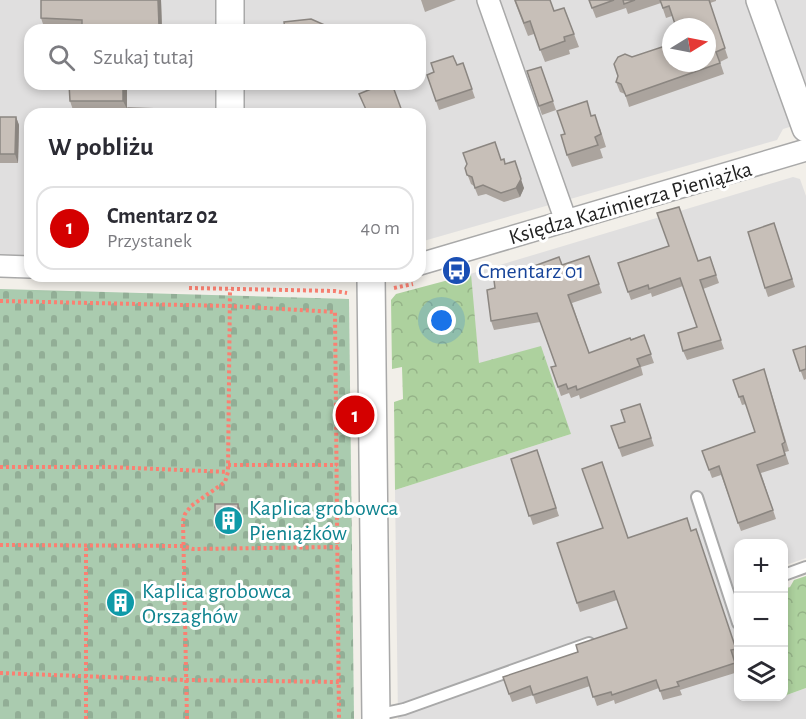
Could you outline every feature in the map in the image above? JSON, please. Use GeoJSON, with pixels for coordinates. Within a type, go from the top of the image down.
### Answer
{"type":"FeatureCollection","features":[{"type":"Feature","properties":{"kind":"street"},"geometry":{"type":"LineString","coordinates":[[230,0],[230,24]]}},
{"type":"Feature","properties":{"kind":"street"},"geometry":{"type":"LineString","coordinates":[[488,0],[566,221]]}},
{"type":"Feature","properties":{"kind":"street"},"geometry":{"type":"LineString","coordinates":[[760,0],[806,128]]}},
{"type":"Feature","properties":{"kind":"street"},"geometry":{"type":"LineString","coordinates":[[230,90],[230,108]]}},
{"type":"Feature","properties":{"kind":"street","name":"Księdza Kazimierza Pieniążka"},"geometry":{"type":"LineString","coordinates":[[426,262],[806,150]]}},
{"type":"Feature","properties":{"kind":"street"},"geometry":{"type":"LineString","coordinates":[[0,266],[24,267]]}},
{"type":"Feature","properties":{"kind":"street"},"geometry":{"type":"LineString","coordinates":[[371,282],[376,717]]}},
{"type":"Feature","properties":{"kind":"lane"},"geometry":{"type":"LineString","coordinates":[[697,497],[734,592]]}},
{"type":"Feature","properties":{"kind":"lane"},"geometry":{"type":"LineString","coordinates":[[788,573],[806,567]]}},
{"type":"Feature","properties":{"kind":"lane"},"geometry":{"type":"LineString","coordinates":[[376,717],[598,639]]}},
{"type":"Feature","properties":{"kind":"path"},"geometry":{"type":"LineString","coordinates":[[189,288],[335,291],[351,295]]}},
{"type":"Feature","properties":{"kind":"path"},"geometry":{"type":"LineString","coordinates":[[187,719],[183,546],[185,514],[191,506],[225,482],[228,472],[230,289]]}},
{"type":"Feature","properties":{"kind":"path"},"geometry":{"type":"LineString","coordinates":[[0,301],[230,306],[335,312],[339,719]]}},
{"type":"Feature","properties":{"kind":"path"},"geometry":{"type":"LineString","coordinates":[[228,465],[337,465]]}},
{"type":"Feature","properties":{"kind":"path"},"geometry":{"type":"LineString","coordinates":[[0,467],[111,467],[228,472]]}},
{"type":"Feature","properties":{"kind":"path"},"geometry":{"type":"LineString","coordinates":[[0,545],[183,546],[193,549],[338,547]]}},
{"type":"Feature","properties":{"kind":"path"},"geometry":{"type":"LineString","coordinates":[[86,545],[86,719]]}},
{"type":"Feature","properties":{"kind":"path"},"geometry":{"type":"LineString","coordinates":[[0,673],[186,680],[339,682]]}},
{"type":"Feature","properties":{"kind":"shaded area"},"geometry":{"type":"Polygon","coordinates":[[[0,0],[806,0],[806,122],[783,129],[777,140],[426,240],[426,108],[24,108],[24,267],[0,266],[0,0]]]}},
{"type":"Feature","properties":{"kind":"shaded area"},"geometry":{"type":"Polygon","coordinates":[[[793,177],[800,179],[806,196],[806,558],[788,564],[788,539],[734,539],[734,701],[788,701],[788,695],[806,688],[806,719],[398,719],[395,490],[571,434],[479,363],[470,274],[793,177]]]}},
{"type":"Feature","properties":{"kind":"green space"},"geometry":{"type":"Polygon","coordinates":[[[471,274],[479,363],[541,346],[571,434],[395,490],[394,402],[403,399],[402,367],[392,369],[391,300],[396,294],[471,274]]]}},
{"type":"Feature","properties":{"kind":"green space"},"geometry":{"type":"Polygon","coordinates":[[[0,289],[349,299],[354,719],[0,719],[0,289]]]}},
{"type":"Feature","properties":{"kind":"green space"},"geometry":{"type":"Polygon","coordinates":[[[806,576],[806,688],[788,695],[788,588],[794,580],[806,576]]]}},
{"type":"Feature","properties":{"kind":"building"},"geometry":{"type":"Polygon","coordinates":[[[41,0],[158,0],[159,24],[82,24],[82,20],[41,18],[41,0]]]}},
{"type":"Feature","properties":{"kind":"building"},"geometry":{"type":"Polygon","coordinates":[[[515,0],[550,0],[554,11],[564,8],[574,34],[564,37],[565,41],[540,50],[530,21],[524,23],[515,0]]]}},
{"type":"Feature","properties":{"kind":"building"},"geometry":{"type":"Polygon","coordinates":[[[589,0],[614,0],[592,8],[589,0]]]}},
{"type":"Feature","properties":{"kind":"building"},"geometry":{"type":"Polygon","coordinates":[[[623,0],[635,0],[624,4],[623,0]]]}},
{"type":"Feature","properties":{"kind":"building"},"geometry":{"type":"Polygon","coordinates":[[[660,0],[709,0],[715,18],[673,18],[669,6],[663,8],[660,0]]]}},
{"type":"Feature","properties":{"kind":"building"},"geometry":{"type":"Polygon","coordinates":[[[311,19],[322,24],[284,24],[284,22],[311,19]]]}},
{"type":"Feature","properties":{"kind":"building"},"geometry":{"type":"Polygon","coordinates":[[[716,21],[725,48],[716,52],[716,21]]]}},
{"type":"Feature","properties":{"kind":"building"},"geometry":{"type":"Polygon","coordinates":[[[662,47],[662,72],[694,72],[626,96],[621,84],[616,82],[618,76],[614,64],[618,57],[625,54],[632,57],[662,47]]]}},
{"type":"Feature","properties":{"kind":"building"},"geometry":{"type":"Polygon","coordinates":[[[716,52],[720,63],[716,64],[716,52]]]}},
{"type":"Feature","properties":{"kind":"building"},"geometry":{"type":"Polygon","coordinates":[[[453,56],[457,65],[463,63],[472,89],[436,101],[427,75],[434,72],[431,63],[453,56]]]}},
{"type":"Feature","properties":{"kind":"building"},"geometry":{"type":"Polygon","coordinates":[[[541,67],[553,101],[539,106],[527,71],[541,67]]]}},
{"type":"Feature","properties":{"kind":"building"},"geometry":{"type":"Polygon","coordinates":[[[69,90],[123,90],[123,101],[70,101],[69,90]]]}},
{"type":"Feature","properties":{"kind":"building"},"geometry":{"type":"Polygon","coordinates":[[[369,90],[394,90],[401,108],[365,108],[359,94],[369,90]]]}},
{"type":"Feature","properties":{"kind":"building"},"geometry":{"type":"Polygon","coordinates":[[[587,101],[591,116],[595,115],[601,134],[595,137],[598,145],[567,155],[561,135],[565,134],[557,111],[587,101]]]}},
{"type":"Feature","properties":{"kind":"building"},"geometry":{"type":"Polygon","coordinates":[[[0,117],[16,117],[15,154],[0,154],[0,117]]]}},
{"type":"Feature","properties":{"kind":"building"},"geometry":{"type":"Polygon","coordinates":[[[495,142],[501,160],[504,159],[505,164],[515,161],[521,179],[516,188],[501,193],[483,185],[475,188],[472,177],[467,175],[465,168],[467,164],[463,153],[495,142]]]}},
{"type":"Feature","properties":{"kind":"building"},"geometry":{"type":"Polygon","coordinates":[[[679,207],[698,261],[710,257],[716,275],[700,280],[721,340],[683,351],[678,333],[697,327],[680,278],[649,289],[648,285],[628,292],[618,263],[669,246],[657,213],[679,207]]]}},
{"type":"Feature","properties":{"kind":"building"},"geometry":{"type":"Polygon","coordinates":[[[774,223],[792,279],[765,288],[748,232],[774,223]]]}},
{"type":"Feature","properties":{"kind":"building"},"geometry":{"type":"Polygon","coordinates":[[[589,256],[599,284],[568,295],[589,353],[644,335],[651,354],[637,359],[640,366],[577,390],[576,386],[568,389],[566,384],[558,387],[551,367],[556,366],[537,313],[491,321],[487,290],[495,288],[493,273],[511,270],[512,274],[559,257],[562,265],[589,256]]]}},
{"type":"Feature","properties":{"kind":"building"},"geometry":{"type":"Polygon","coordinates":[[[806,346],[806,369],[800,371],[793,350],[806,346]]]}},
{"type":"Feature","properties":{"kind":"building"},"geometry":{"type":"Polygon","coordinates":[[[764,369],[785,442],[782,444],[785,455],[757,465],[773,510],[738,523],[719,466],[709,470],[702,451],[755,432],[743,396],[739,397],[733,380],[764,369]]]}},
{"type":"Feature","properties":{"kind":"building"},"geometry":{"type":"Polygon","coordinates":[[[640,404],[651,438],[619,448],[611,426],[625,422],[621,410],[640,404]]]}},
{"type":"Feature","properties":{"kind":"building"},"geometry":{"type":"Polygon","coordinates":[[[537,450],[556,508],[529,516],[511,459],[537,450]]]}},
{"type":"Feature","properties":{"kind":"building"},"geometry":{"type":"Polygon","coordinates":[[[602,462],[628,538],[687,518],[691,531],[696,529],[734,643],[734,649],[731,650],[734,663],[677,682],[679,686],[660,691],[656,680],[612,695],[611,692],[593,697],[587,677],[533,695],[530,686],[509,694],[503,677],[578,652],[576,645],[627,628],[614,591],[577,603],[557,543],[603,528],[582,469],[602,462]]]}},
{"type":"Feature","properties":{"kind":"building","name":"Kaplica grobowca Pieniążków"},"geometry":{"type":"Polygon","coordinates":[[[215,504],[238,504],[238,527],[215,527],[215,504]]]}},
{"type":"Feature","properties":{"kind":"place","name":"Cmentarz 01"},"geometry":{"type":"Point","coordinates":[457,270]}},
{"type":"Feature","properties":{"kind":"place","name":"Cmentarz 02"},"geometry":{"type":"Point","coordinates":[355,415]}},
{"type":"Feature","properties":{"kind":"place","name":"Kaplica grobowca Pieniążków"},"geometry":{"type":"Point","coordinates":[228,520]}},
{"type":"Feature","properties":{"kind":"place","name":"Kaplica grobowca Orszaghów"},"geometry":{"type":"Point","coordinates":[121,603]}}]}
